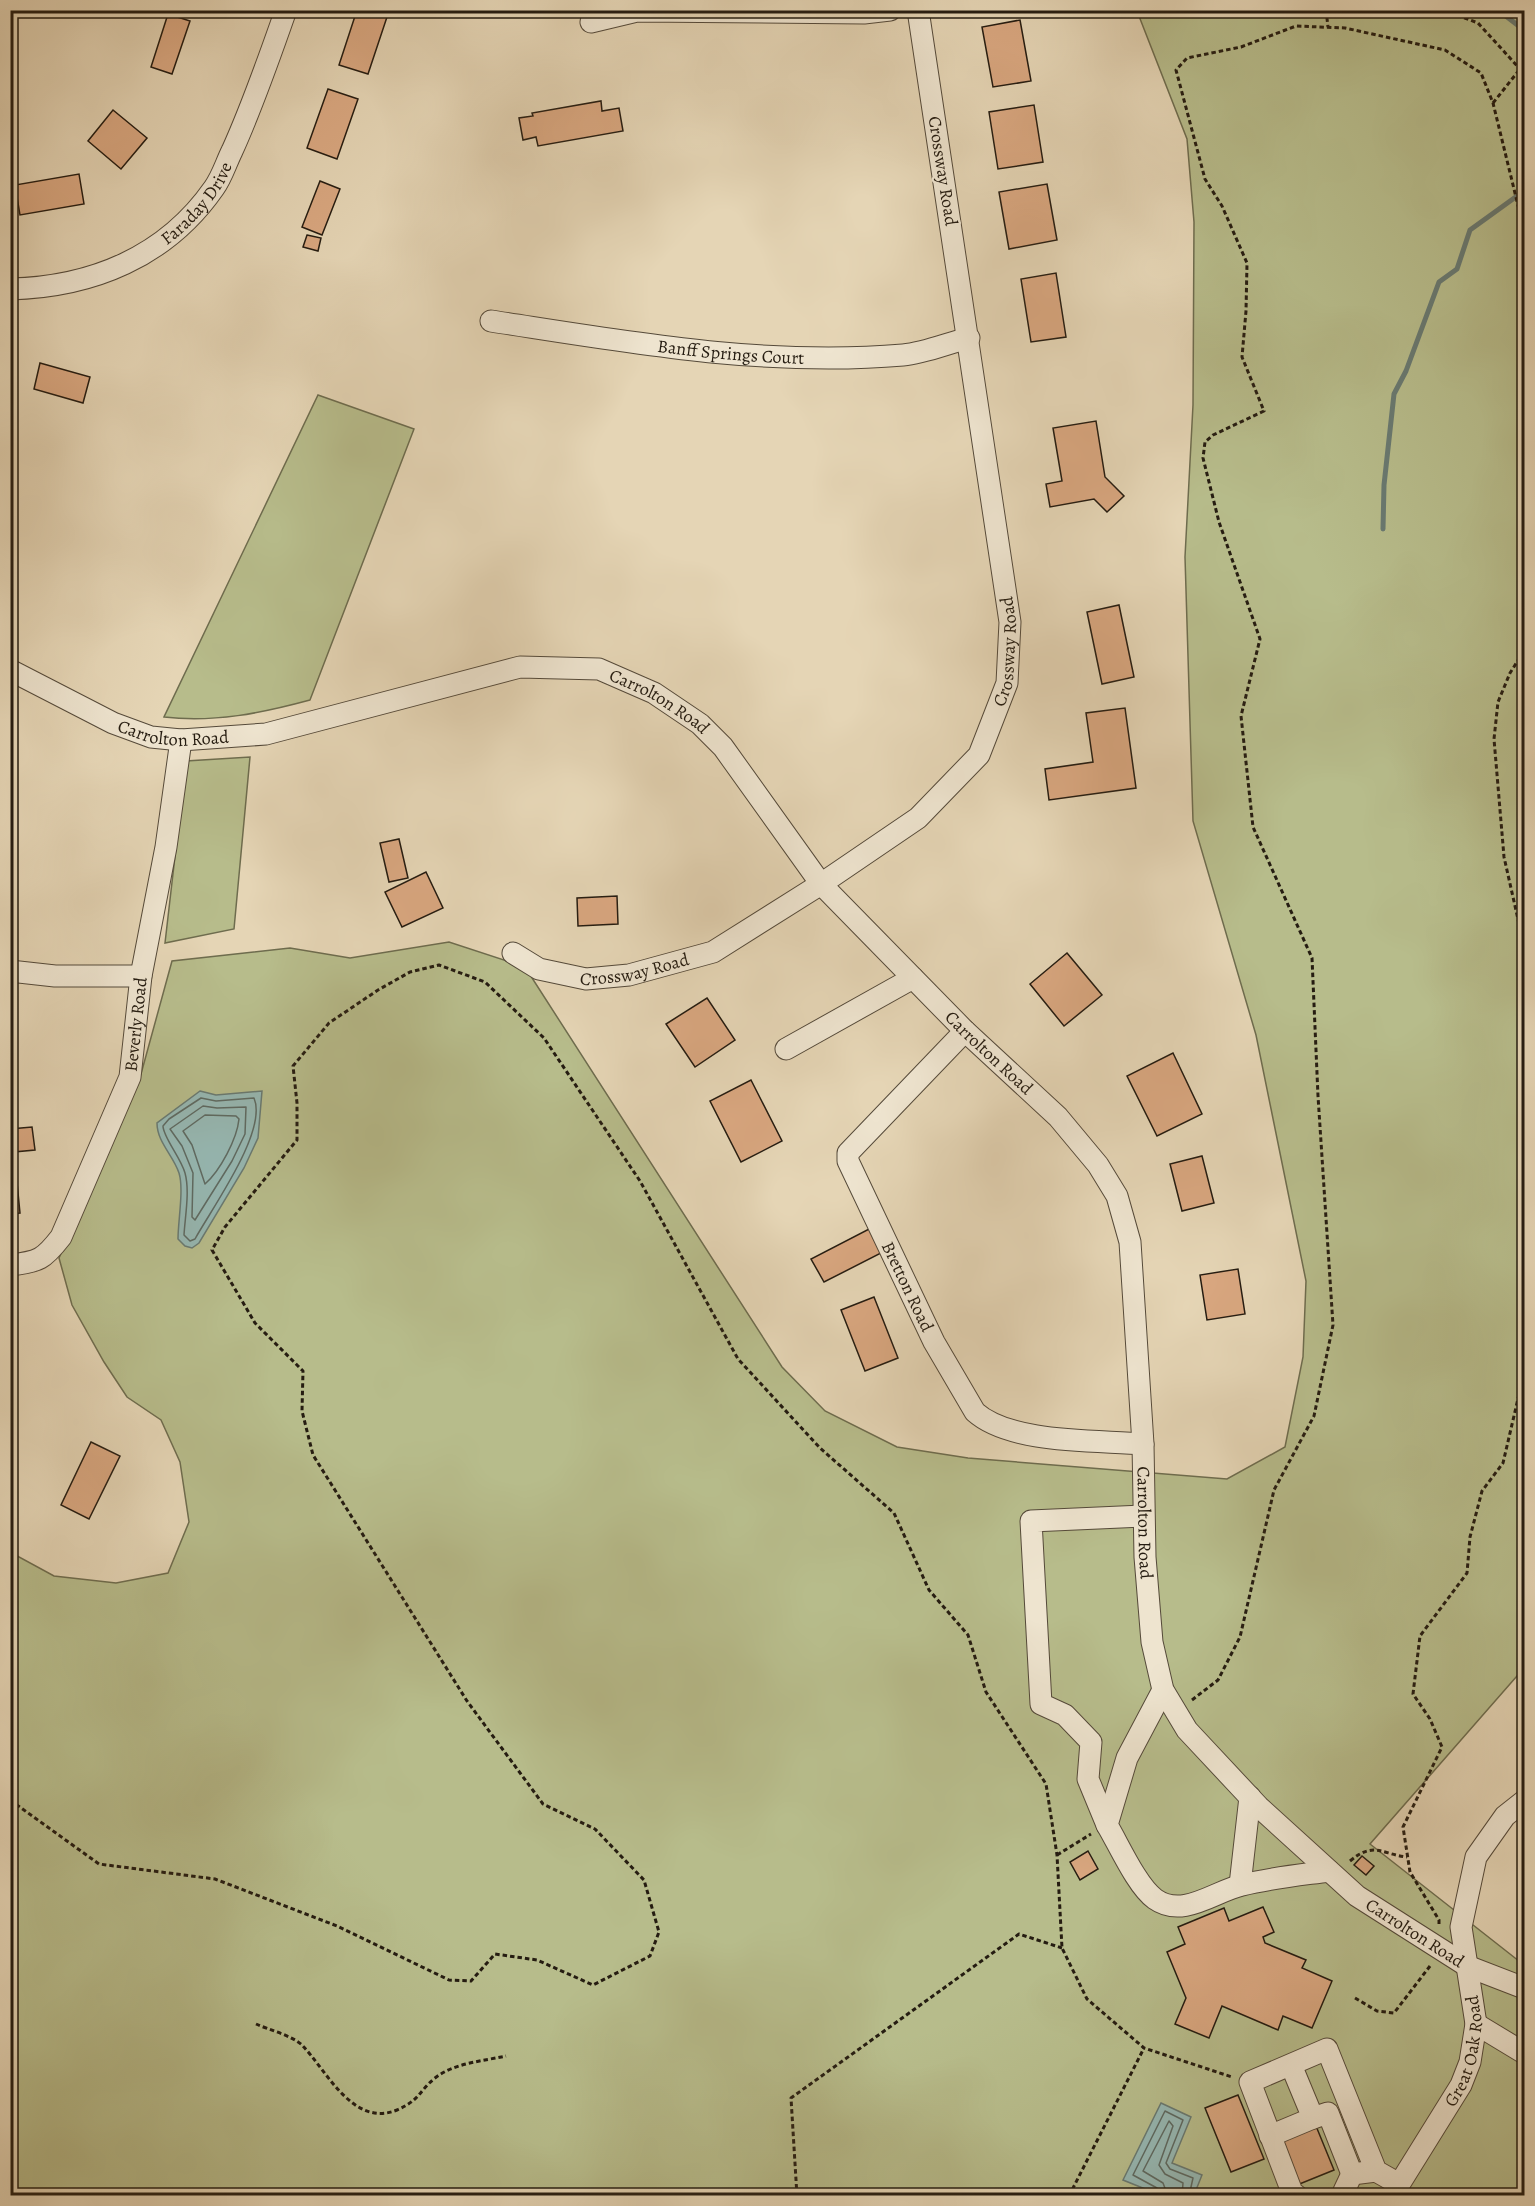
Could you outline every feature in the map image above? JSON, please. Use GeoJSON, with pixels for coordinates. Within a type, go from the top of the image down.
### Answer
{"type":"FeatureCollection","features":[{"type":"Feature","properties":{"kind":"street","name":"Faraday Drive"},"geometry":{"type":"LineString","coordinates":[[10,289],[46,288],[98,277],[170,236],[194,215],[216,186],[244,123],[286,10]]}},
{"type":"Feature","properties":{"kind":"street"},"geometry":{"type":"LineString","coordinates":[[591,22],[637,11],[890,10]]}},
{"type":"Feature","properties":{"kind":"street","name":"Crossway Road"},"geometry":{"type":"LineString","coordinates":[[513,953],[539,969],[586,979],[629,975],[713,952],[821,884],[918,818],[978,755],[1007,683],[1010,622],[918,10]]}},
{"type":"Feature","properties":{"kind":"street","name":"Banff Springs Court"},"geometry":{"type":"LineString","coordinates":[[491,321],[680,350],[775,358],[905,355],[969,338]]}},
{"type":"Feature","properties":{"kind":"street","name":"Carrolton Road"},"geometry":{"type":"LineString","coordinates":[[10,670],[113,723],[151,737],[181,740],[266,734],[520,668],[599,669],[654,693],[700,724],[723,747],[821,884],[965,1031],[1058,1117],[1098,1165],[1117,1196],[1130,1242],[1143,1444],[1143,1516],[1152,1642],[1163,1690],[1187,1730],[1250,1797],[1357,1896],[1467,1966],[1524,1988]]}},
{"type":"Feature","properties":{"kind":"street","name":"Beverly Road"},"geometry":{"type":"LineString","coordinates":[[10,1265],[38,1261],[46,1256],[61,1237],[130,1077],[141,976],[166,847],[181,740]]}},
{"type":"Feature","properties":{"kind":"street"},"geometry":{"type":"LineString","coordinates":[[10,970],[55,976],[141,976]]}},
{"type":"Feature","properties":{"kind":"street"},"geometry":{"type":"LineString","coordinates":[[786,1049],[913,978]]}},
{"type":"Feature","properties":{"kind":"street","name":"Bretton Road"},"geometry":{"type":"LineString","coordinates":[[965,1031],[848,1153],[848,1161],[924,1321],[975,1412],[984,1420],[1043,1436],[1143,1444]]}},
{"type":"Feature","properties":{"kind":"street"},"geometry":{"type":"LineString","coordinates":[[1143,1516],[1031,1521],[1041,1704],[1065,1715],[1091,1742],[1088,1779],[1107,1825],[1138,1877],[1154,1898],[1171,1906],[1201,1903],[1240,1885],[1329,1871]]}},
{"type":"Feature","properties":{"kind":"street"},"geometry":{"type":"LineString","coordinates":[[1107,1825],[1127,1758],[1163,1690]]}},
{"type":"Feature","properties":{"kind":"street"},"geometry":{"type":"LineString","coordinates":[[1240,1885],[1250,1797]]}},
{"type":"Feature","properties":{"kind":"street","name":"Great Oak Road"},"geometry":{"type":"LineString","coordinates":[[1396,2190],[1461,2085],[1470,2062],[1476,2024],[1461,1927],[1476,1857],[1505,1816],[1524,1801]]}},
{"type":"Feature","properties":{"kind":"street"},"geometry":{"type":"LineString","coordinates":[[1476,2024],[1524,2053]]}},
{"type":"Feature","properties":{"kind":"street"},"geometry":{"type":"LineString","coordinates":[[1297,2196],[1292,2192],[1250,2082],[1327,2049],[1376,2171],[1396,2190]]}},
{"type":"Feature","properties":{"kind":"street"},"geometry":{"type":"LineString","coordinates":[[1291,2065],[1313,2118]]}},
{"type":"Feature","properties":{"kind":"street"},"geometry":{"type":"LineString","coordinates":[[1270,2136],[1328,2113],[1352,2174],[1344,2191],[1345,2196]]}},
{"type":"Feature","properties":{"kind":"street"},"geometry":{"type":"LineString","coordinates":[[1352,2174],[1376,2171]]}},
{"type":"Feature","properties":{"kind":"path"},"geometry":{"type":"LineString","coordinates":[[1326,10],[1328,27]]}},
{"type":"Feature","properties":{"kind":"path"},"geometry":{"type":"LineString","coordinates":[[1443,10],[1478,22],[1520,69],[1524,70]]}},
{"type":"Feature","properties":{"kind":"path"},"geometry":{"type":"LineString","coordinates":[[1176,1712],[1218,1680],[1240,1637],[1274,1490],[1314,1416],[1333,1324],[1317,1096],[1312,958],[1252,827],[1241,716],[1260,639],[1220,522],[1203,458],[1205,442],[1213,435],[1264,411],[1242,357],[1246,311],[1246,263],[1222,206],[1205,179],[1176,70],[1187,58],[1241,47],[1296,26],[1345,28],[1445,50],[1481,73],[1493,102],[1524,230]]}},
{"type":"Feature","properties":{"kind":"path"},"geometry":{"type":"LineString","coordinates":[[1493,102],[1520,69]]}},
{"type":"Feature","properties":{"kind":"path"},"geometry":{"type":"LineString","coordinates":[[1524,625],[1524,636]]}},
{"type":"Feature","properties":{"kind":"path"},"geometry":{"type":"LineString","coordinates":[[1524,651],[1510,673],[1497,702],[1494,739],[1504,857],[1524,946]]}},
{"type":"Feature","properties":{"kind":"path"},"geometry":{"type":"LineString","coordinates":[[10,1800],[99,1864],[215,1879],[337,1926],[449,1980],[471,1981],[495,1954],[537,1960],[593,1984],[650,1956],[658,1932],[644,1880],[595,1828],[543,1804],[466,1701],[313,1455],[302,1412],[303,1371],[255,1323],[212,1250],[225,1227],[297,1140],[293,1066],[329,1023],[378,990],[410,972],[439,965],[485,982],[544,1038],[640,1181],[738,1359],[820,1448],[894,1513],[929,1590],[968,1635],[986,1692],[1046,1784],[1057,1855],[1062,1948],[1087,1999],[1144,2048],[1250,2082]]}},
{"type":"Feature","properties":{"kind":"path"},"geometry":{"type":"LineString","coordinates":[[1354,1998],[1377,2011],[1394,2013],[1431,1964],[1440,1920],[1410,1872],[1403,1827],[1442,1748],[1430,1719],[1413,1694],[1420,1636],[1467,1573],[1470,1537],[1482,1491],[1503,1463],[1524,1373]]}},
{"type":"Feature","properties":{"kind":"path"},"geometry":{"type":"LineString","coordinates":[[1057,1855],[1107,1825]]}},
{"type":"Feature","properties":{"kind":"path"},"geometry":{"type":"LineString","coordinates":[[1350,1862],[1362,1852],[1382,1849],[1393,1856],[1407,1857]]}},
{"type":"Feature","properties":{"kind":"path"},"geometry":{"type":"LineString","coordinates":[[797,2196],[791,2098],[1019,1934],[1062,1948]]}},
{"type":"Feature","properties":{"kind":"path"},"geometry":{"type":"LineString","coordinates":[[256,2024],[300,2043],[340,2092],[365,2111],[390,2113],[413,2103],[436,2077],[463,2065],[506,2056]]}},
{"type":"Feature","properties":{"kind":"path"},"geometry":{"type":"LineString","coordinates":[[1070,2196],[1144,2048]]}},
{"type":"Feature","properties":{"kind":"green space"},"geometry":{"type":"Polygon","coordinates":[[[1137,11],[1524,11],[1524,1668],[1370,1844],[1524,1965],[1524,2195],[11,2195],[10,1552],[54,1576],[116,1583],[168,1573],[189,1522],[180,1462],[161,1420],[127,1397],[104,1362],[72,1305],[59,1258],[141,1074],[172,961],[290,948],[350,958],[449,942],[525,967],[782,1367],[825,1411],[897,1447],[968,1458],[1227,1479],[1285,1447],[1303,1357],[1306,1281],[1256,1035],[1193,821],[1185,557],[1193,405],[1194,222],[1187,139],[1137,11]]]}},
{"type":"Feature","properties":{"kind":"green space"},"geometry":{"type":"Polygon","coordinates":[[[318,395],[414,429],[310,700],[238,716],[201,719],[164,717],[318,395]]]}},
{"type":"Feature","properties":{"kind":"green space"},"geometry":{"type":"Polygon","coordinates":[[[250,757],[234,929],[165,943],[186,761],[250,757]]]}},
{"type":"Feature","properties":{"kind":"water"},"geometry":{"type":"Polygon","coordinates":[[[200,1091],[216,1095],[262,1091],[258,1138],[244,1168],[199,1243],[192,1248],[185,1246],[178,1239],[181,1196],[179,1173],[162,1142],[157,1123],[200,1091]]]}},
{"type":"Feature","properties":{"kind":"water"},"geometry":{"type":"Polygon","coordinates":[[[1161,2103],[1191,2117],[1172,2163],[1202,2175],[1194,2195],[1160,2195],[1123,2180],[1161,2103]]]}},
{"type":"Feature","properties":{"kind":"building"},"geometry":{"type":"Polygon","coordinates":[[[357,10],[389,11],[368,74],[339,65],[357,10]]]}},
{"type":"Feature","properties":{"kind":"building"},"geometry":{"type":"Polygon","coordinates":[[[168,14],[190,21],[172,74],[151,67],[168,14]]]}},
{"type":"Feature","properties":{"kind":"building"},"geometry":{"type":"Polygon","coordinates":[[[1020,20],[1031,81],[993,87],[982,27],[1020,20]]]}},
{"type":"Feature","properties":{"kind":"building"},"geometry":{"type":"Polygon","coordinates":[[[328,89],[358,99],[337,159],[307,148],[328,89]]]}},
{"type":"Feature","properties":{"kind":"building"},"geometry":{"type":"Polygon","coordinates":[[[601,101],[602,111],[619,108],[623,131],[538,146],[536,137],[523,140],[519,118],[533,116],[532,113],[601,101]]]}},
{"type":"Feature","properties":{"kind":"building"},"geometry":{"type":"Polygon","coordinates":[[[1034,105],[1043,162],[998,169],[989,112],[1034,105]]]}},
{"type":"Feature","properties":{"kind":"building"},"geometry":{"type":"Polygon","coordinates":[[[113,110],[147,138],[121,169],[88,141],[113,110]]]}},
{"type":"Feature","properties":{"kind":"building"},"geometry":{"type":"Polygon","coordinates":[[[79,174],[84,204],[20,215],[15,185],[79,174]]]}},
{"type":"Feature","properties":{"kind":"building"},"geometry":{"type":"Polygon","coordinates":[[[320,181],[340,189],[322,235],[302,227],[320,181]]]}},
{"type":"Feature","properties":{"kind":"building"},"geometry":{"type":"Polygon","coordinates":[[[1047,184],[1057,240],[1009,249],[999,192],[1047,184]]]}},
{"type":"Feature","properties":{"kind":"building"},"geometry":{"type":"Polygon","coordinates":[[[307,235],[321,238],[318,251],[303,247],[307,235]]]}},
{"type":"Feature","properties":{"kind":"building"},"geometry":{"type":"Polygon","coordinates":[[[1056,273],[1066,337],[1031,342],[1021,279],[1056,273]]]}},
{"type":"Feature","properties":{"kind":"building"},"geometry":{"type":"Polygon","coordinates":[[[40,363],[90,377],[83,403],[34,389],[40,363]]]}},
{"type":"Feature","properties":{"kind":"building"},"geometry":{"type":"Polygon","coordinates":[[[1096,421],[1105,477],[1124,496],[1107,512],[1094,499],[1050,507],[1046,484],[1062,481],[1053,428],[1096,421]]]}},
{"type":"Feature","properties":{"kind":"building"},"geometry":{"type":"Polygon","coordinates":[[[1119,605],[1134,677],[1102,684],[1087,612],[1119,605]]]}},
{"type":"Feature","properties":{"kind":"building"},"geometry":{"type":"Polygon","coordinates":[[[1125,708],[1136,788],[1049,800],[1045,769],[1093,762],[1086,713],[1125,708]]]}},
{"type":"Feature","properties":{"kind":"building"},"geometry":{"type":"Polygon","coordinates":[[[399,839],[408,878],[389,882],[380,843],[399,839]]]}},
{"type":"Feature","properties":{"kind":"building"},"geometry":{"type":"Polygon","coordinates":[[[426,872],[443,908],[402,927],[385,892],[426,872]]]}},
{"type":"Feature","properties":{"kind":"building"},"geometry":{"type":"Polygon","coordinates":[[[617,896],[618,924],[578,926],[577,898],[617,896]]]}},
{"type":"Feature","properties":{"kind":"building"},"geometry":{"type":"Polygon","coordinates":[[[1067,953],[1102,995],[1064,1026],[1030,984],[1067,953]]]}},
{"type":"Feature","properties":{"kind":"building"},"geometry":{"type":"Polygon","coordinates":[[[707,998],[735,1040],[695,1067],[666,1024],[707,998]]]}},
{"type":"Feature","properties":{"kind":"building"},"geometry":{"type":"Polygon","coordinates":[[[1173,1053],[1202,1114],[1157,1136],[1127,1076],[1173,1053]]]}},
{"type":"Feature","properties":{"kind":"building"},"geometry":{"type":"Polygon","coordinates":[[[751,1080],[782,1141],[741,1162],[710,1101],[751,1080]]]}},
{"type":"Feature","properties":{"kind":"building"},"geometry":{"type":"Polygon","coordinates":[[[32,1127],[35,1150],[14,1152],[20,1213],[10,1214],[10,1129],[32,1127]]]}},
{"type":"Feature","properties":{"kind":"building"},"geometry":{"type":"Polygon","coordinates":[[[1202,1156],[1214,1203],[1182,1211],[1170,1164],[1202,1156]]]}},
{"type":"Feature","properties":{"kind":"building"},"geometry":{"type":"Polygon","coordinates":[[[871,1228],[883,1252],[824,1282],[811,1259],[871,1228]]]}},
{"type":"Feature","properties":{"kind":"building"},"geometry":{"type":"Polygon","coordinates":[[[1238,1269],[1245,1314],[1207,1320],[1200,1275],[1238,1269]]]}},
{"type":"Feature","properties":{"kind":"building"},"geometry":{"type":"Polygon","coordinates":[[[874,1297],[898,1358],[865,1371],[841,1310],[874,1297]]]}},
{"type":"Feature","properties":{"kind":"building"},"geometry":{"type":"Polygon","coordinates":[[[91,1442],[120,1456],[89,1519],[61,1505],[91,1442]]]}},
{"type":"Feature","properties":{"kind":"building"},"geometry":{"type":"Polygon","coordinates":[[[1088,1851],[1098,1869],[1080,1880],[1070,1862],[1088,1851]]]}},
{"type":"Feature","properties":{"kind":"building"},"geometry":{"type":"Polygon","coordinates":[[[1362,1856],[1374,1866],[1366,1875],[1354,1865],[1362,1856]]]}},
{"type":"Feature","properties":{"kind":"building"},"geometry":{"type":"Polygon","coordinates":[[[1263,1907],[1274,1932],[1263,1937],[1265,1943],[1306,1960],[1302,1968],[1332,1981],[1312,2028],[1283,2016],[1278,2030],[1222,2006],[1209,2038],[1175,2024],[1186,1998],[1167,1952],[1185,1944],[1178,1927],[1224,1908],[1229,1921],[1263,1907]]]}},
{"type":"Feature","properties":{"kind":"building"},"geometry":{"type":"Polygon","coordinates":[[[1238,2095],[1264,2159],[1231,2172],[1205,2108],[1238,2095]]]}},
{"type":"Feature","properties":{"kind":"building"},"geometry":{"type":"Polygon","coordinates":[[[1316,2126],[1334,2170],[1297,2185],[1279,2141],[1316,2126]]]}},
{"type":"Feature","properties":{"kind":"waterway"},"geometry":{"type":"LineString","coordinates":[[1498,10],[1524,30]]}},
{"type":"Feature","properties":{"kind":"waterway"},"geometry":{"type":"LineString","coordinates":[[1383,529],[1384,485],[1394,394],[1406,371],[1439,282],[1457,269],[1470,230],[1524,191]]}}]}
